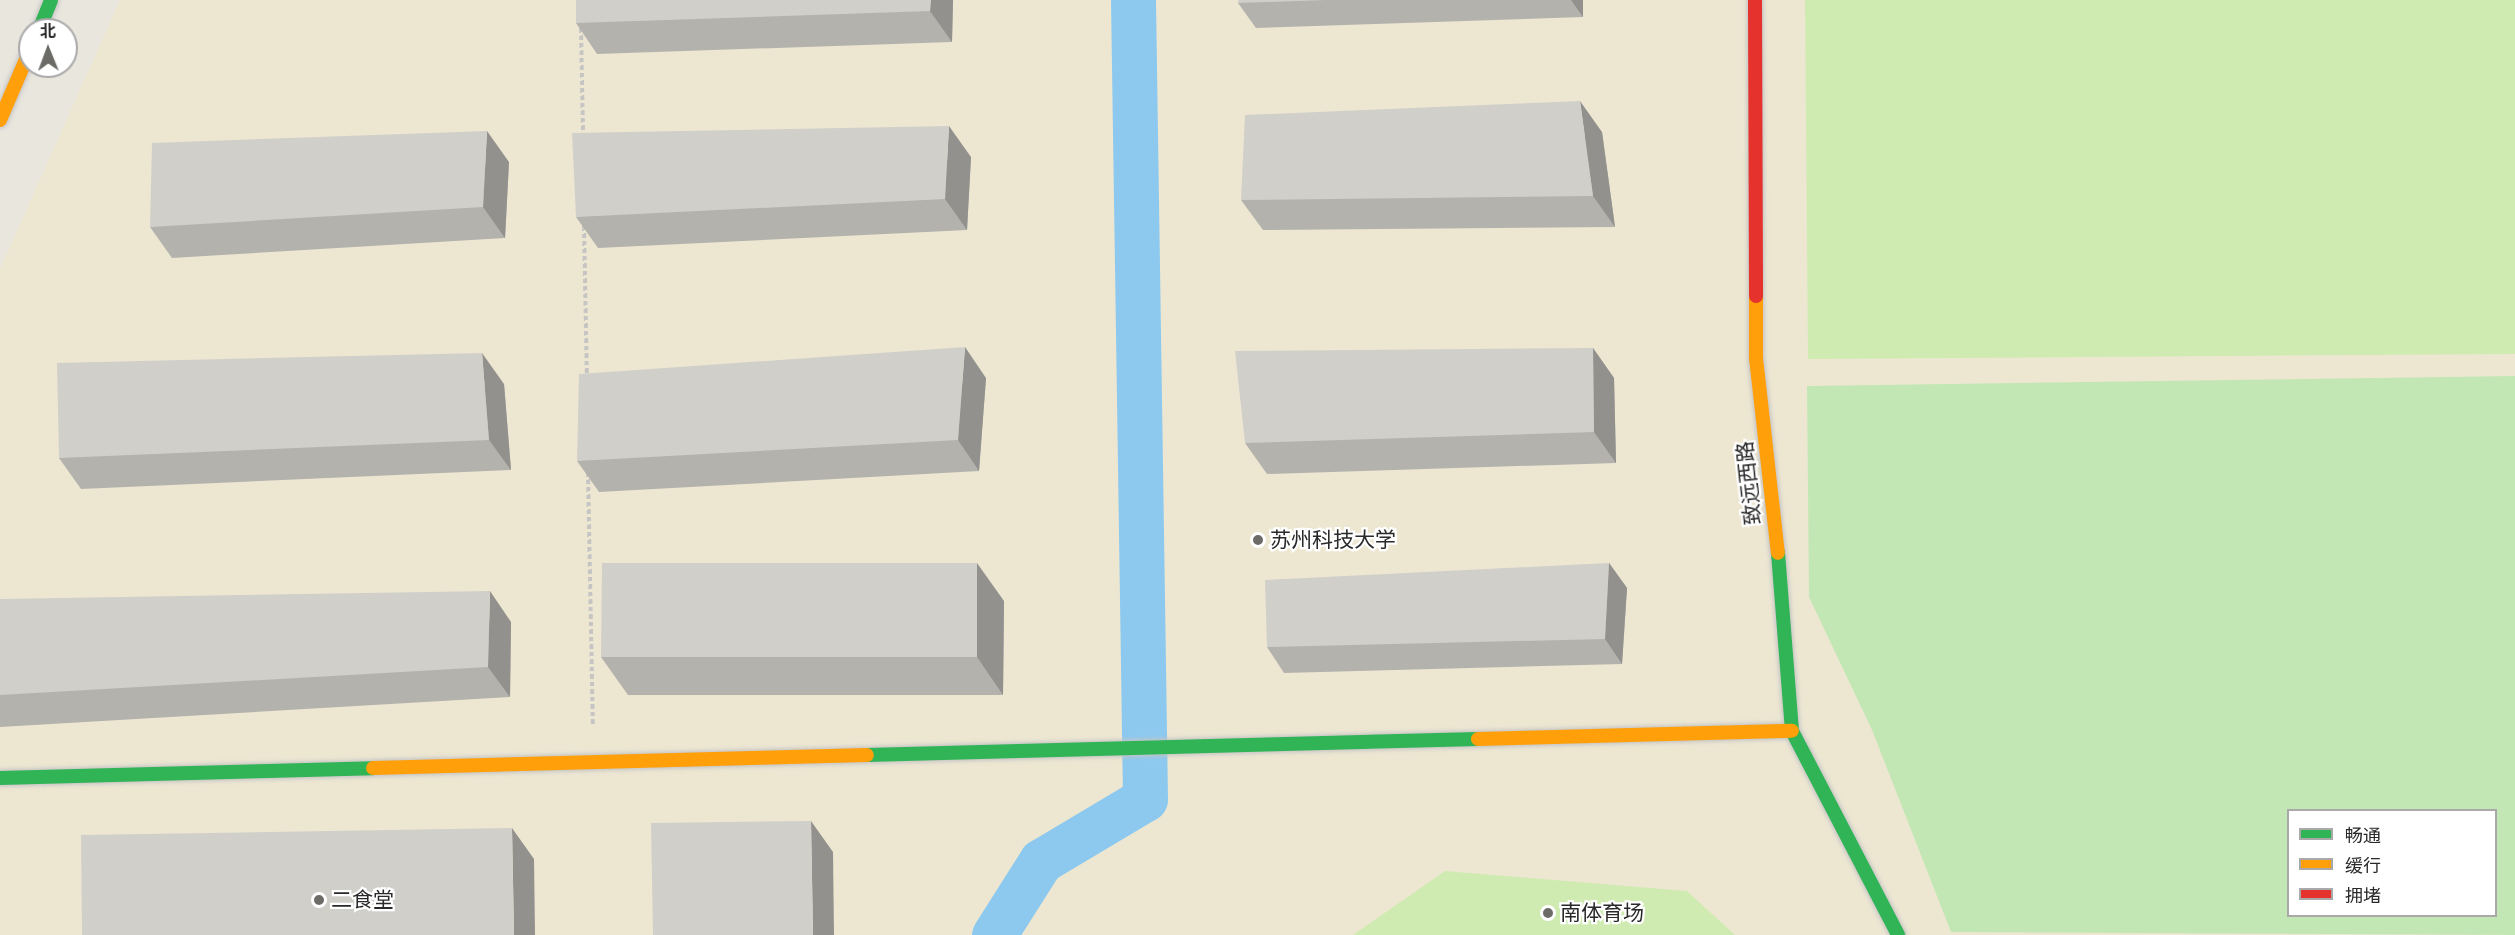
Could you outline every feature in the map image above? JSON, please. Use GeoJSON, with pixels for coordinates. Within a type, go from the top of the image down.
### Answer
{"type":"FeatureCollection","features":[{"type":"Feature","properties":{"kind":"street"},"geometry":{"type":"LineString","coordinates":[[44,18],[51,0]]}},
{"type":"Feature","properties":{"kind":"street","name":"致远西路"},"geometry":{"type":"LineString","coordinates":[[1755,0],[1756,358],[1786,621],[1792,731],[1899,935]]}},
{"type":"Feature","properties":{"kind":"street"},"geometry":{"type":"LineString","coordinates":[[0,120],[18,78]]}},
{"type":"Feature","properties":{"kind":"street"},"geometry":{"type":"LineString","coordinates":[[0,778],[1792,731]]}},
{"type":"Feature","properties":{"kind":"path"},"geometry":{"type":"LineString","coordinates":[[581,24],[583,143]]}},
{"type":"Feature","properties":{"kind":"path"},"geometry":{"type":"LineString","coordinates":[[584,215],[587,382]]}},
{"type":"Feature","properties":{"kind":"path"},"geometry":{"type":"LineString","coordinates":[[588,465],[593,763]]}},
{"type":"Feature","properties":{"kind":"shaded area","name":"苏州科技大学"},"geometry":{"type":"Polygon","coordinates":[[[120,0],[2515,0],[2515,935],[0,935],[0,269],[120,0]]]}},
{"type":"Feature","properties":{"kind":"green space"},"geometry":{"type":"Polygon","coordinates":[[[1805,0],[2515,0],[2515,354],[1808,359],[1805,0]]]}},
{"type":"Feature","properties":{"kind":"green space"},"geometry":{"type":"Polygon","coordinates":[[[2515,376],[2515,935],[1951,932],[1872,730],[1809,597],[1807,386],[2515,376]]]}},
{"type":"Feature","properties":{"kind":"green space","name":"南体育场"},"geometry":{"type":"Polygon","coordinates":[[[1445,871],[1687,891],[1735,935],[1353,935],[1445,871]]]}},
{"type":"Feature","properties":{"kind":"building"},"geometry":{"type":"Polygon","coordinates":[[[576,0],[931,0],[930,11],[576,23],[576,0]]]}},
{"type":"Feature","properties":{"kind":"building"},"geometry":{"type":"Polygon","coordinates":[[[1239,0],[1326,0],[1238,3],[1239,0]]]}},
{"type":"Feature","properties":{"kind":"building"},"geometry":{"type":"Polygon","coordinates":[[[1580,101],[1593,196],[1241,200],[1245,115],[1580,101]]]}},
{"type":"Feature","properties":{"kind":"building"},"geometry":{"type":"Polygon","coordinates":[[[949,126],[945,199],[576,217],[572,133],[949,126]]]}},
{"type":"Feature","properties":{"kind":"building"},"geometry":{"type":"Polygon","coordinates":[[[487,131],[483,207],[150,227],[152,143],[487,131]]]}},
{"type":"Feature","properties":{"kind":"building"},"geometry":{"type":"Polygon","coordinates":[[[965,347],[958,440],[577,461],[579,374],[965,347]]]}},
{"type":"Feature","properties":{"kind":"building"},"geometry":{"type":"Polygon","coordinates":[[[1593,348],[1594,432],[1245,443],[1235,351],[1593,348]]]}},
{"type":"Feature","properties":{"kind":"building"},"geometry":{"type":"Polygon","coordinates":[[[482,353],[489,440],[59,458],[57,363],[482,353]]]}},
{"type":"Feature","properties":{"kind":"building"},"geometry":{"type":"Polygon","coordinates":[[[602,563],[977,563],[977,657],[601,657],[602,563]]]}},
{"type":"Feature","properties":{"kind":"building"},"geometry":{"type":"Polygon","coordinates":[[[1609,563],[1605,639],[1267,647],[1265,580],[1609,563]]]}},
{"type":"Feature","properties":{"kind":"building"},"geometry":{"type":"Polygon","coordinates":[[[490,591],[488,667],[0,695],[0,599],[490,591]]]}},
{"type":"Feature","properties":{"kind":"building"},"geometry":{"type":"Polygon","coordinates":[[[811,821],[813,935],[653,935],[651,823],[811,821]]]}},
{"type":"Feature","properties":{"kind":"building","name":"二食堂"},"geometry":{"type":"Polygon","coordinates":[[[512,828],[514,935],[82,935],[81,835],[512,828]]]}},
{"type":"Feature","properties":{"kind":"waterway"},"geometry":{"type":"LineString","coordinates":[[994,935],[1041,861],[1145,799],[1133,0]]}},
{"type":"Feature","properties":{"kind":"traffic: fast"},"geometry":{"type":"LineString","coordinates":[[44,18],[51,0]]}},
{"type":"Feature","properties":{"kind":"traffic: fast"},"geometry":{"type":"LineString","coordinates":[[1778,553],[1792,731],[1898,935]]}},
{"type":"Feature","properties":{"kind":"traffic: fast"},"geometry":{"type":"LineString","coordinates":[[867,755],[1478,739]]}},
{"type":"Feature","properties":{"kind":"traffic: fast"},"geometry":{"type":"LineString","coordinates":[[0,778],[373,768]]}},
{"type":"Feature","properties":{"kind":"traffic: slow"},"geometry":{"type":"LineString","coordinates":[[0,120],[18,78]]}},
{"type":"Feature","properties":{"kind":"traffic: slow"},"geometry":{"type":"LineString","coordinates":[[1756,296],[1756,358],[1778,553]]}},
{"type":"Feature","properties":{"kind":"traffic: slow"},"geometry":{"type":"LineString","coordinates":[[1478,739],[1792,731]]}},
{"type":"Feature","properties":{"kind":"traffic: slow"},"geometry":{"type":"LineString","coordinates":[[373,768],[867,755]]}},
{"type":"Feature","properties":{"kind":"traffic: jam"},"geometry":{"type":"LineString","coordinates":[[1755,0],[1756,296]]}},
{"type":"Feature","properties":{"kind":"place","name":"苏州科技大学"},"geometry":{"type":"Point","coordinates":[1258,540]}},
{"type":"Feature","properties":{"kind":"place","name":"二食堂"},"geometry":{"type":"Point","coordinates":[319,900]}},
{"type":"Feature","properties":{"kind":"place","name":"南体育场"},"geometry":{"type":"Point","coordinates":[1548,913]}}]}
